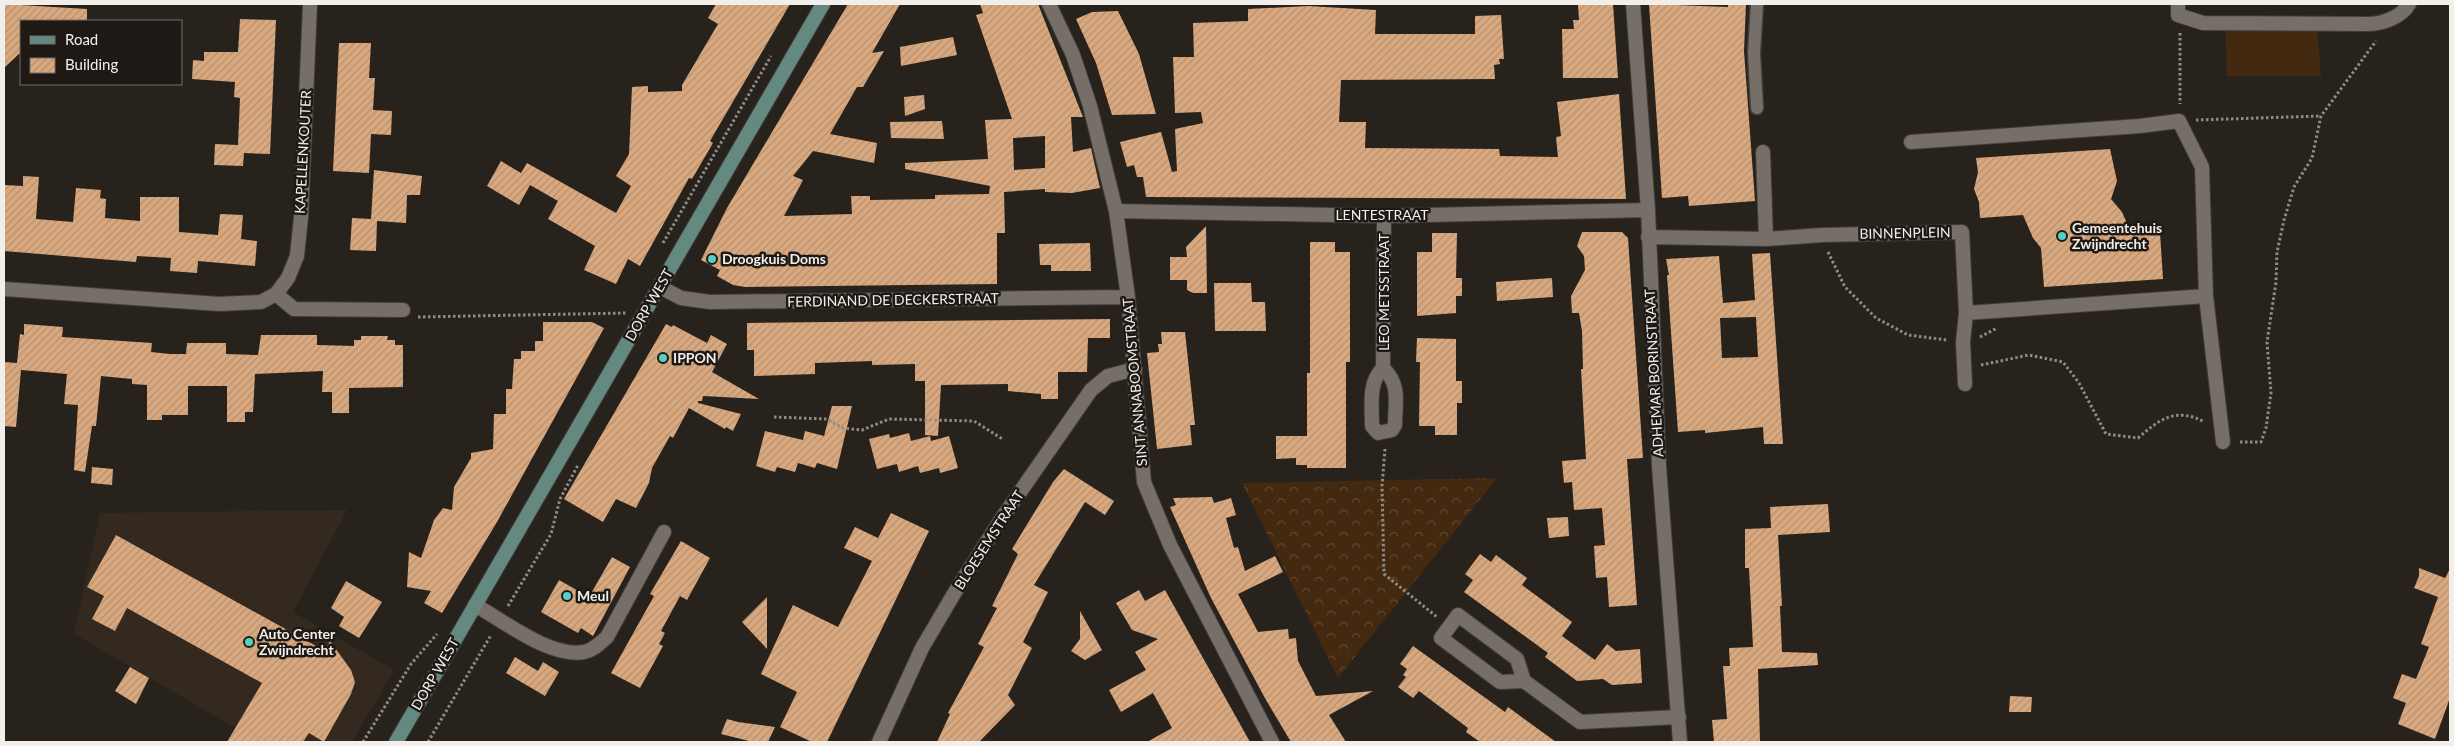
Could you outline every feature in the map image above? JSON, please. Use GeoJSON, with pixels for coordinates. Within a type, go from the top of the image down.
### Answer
{"type":"FeatureCollection","features":[{"type":"Feature","properties":{"kind":"main road","name":"DORP WEST"},"geometry":{"type":"LineString","coordinates":[[396,742],[823,4]]}},
{"type":"Feature","properties":{"kind":"street","name":"KAPELLENKOUTER"},"geometry":{"type":"LineString","coordinates":[[276,294],[288,278],[296,256],[301,217],[310,4]]}},
{"type":"Feature","properties":{"kind":"street","name":"SINT ANNABOOMSTRAAT"},"geometry":{"type":"LineString","coordinates":[[1049,4],[1073,55],[1090,106],[1116,211],[1128,297],[1144,482],[1170,545],[1272,742]]}},
{"type":"Feature","properties":{"kind":"street","name":"ADHEMAR BORINSTRAAT"},"geometry":{"type":"LineString","coordinates":[[1633,4],[1648,210],[1659,466],[1680,742]]}},
{"type":"Feature","properties":{"kind":"street"},"geometry":{"type":"LineString","coordinates":[[2178,9],[2203,24],[2379,24],[2405,11],[2409,4]]}},
{"type":"Feature","properties":{"kind":"street"},"geometry":{"type":"LineString","coordinates":[[1911,142],[2140,126],[2179,121],[2202,167],[2206,296],[2223,442]]}},
{"type":"Feature","properties":{"kind":"street"},"geometry":{"type":"LineString","coordinates":[[1763,152],[1766,240]]}},
{"type":"Feature","properties":{"kind":"street","name":"LENTESTRAAT"},"geometry":{"type":"LineString","coordinates":[[1116,211],[1384,216],[1648,210]]}},
{"type":"Feature","properties":{"kind":"street","name":"LEO METSSTRAAT"},"geometry":{"type":"LineString","coordinates":[[1383,368],[1391,375],[1396,386],[1392,430],[1378,432],[1372,426],[1373,384],[1377,374],[1383,368],[1384,216]]}},
{"type":"Feature","properties":{"kind":"street","name":"BINNENPLEIN"},"geometry":{"type":"LineString","coordinates":[[1648,237],[1766,240],[1822,235],[1962,232],[1966,313]]}},
{"type":"Feature","properties":{"kind":"street","name":"FERDINAND DE DECKERSTRAAT"},"geometry":{"type":"LineString","coordinates":[[660,287],[681,298],[710,302],[1128,297]]}},
{"type":"Feature","properties":{"kind":"street"},"geometry":{"type":"LineString","coordinates":[[4,289],[219,304],[261,302],[276,294],[294,309],[404,310]]}},
{"type":"Feature","properties":{"kind":"street"},"geometry":{"type":"LineString","coordinates":[[1965,384],[1963,342],[1966,313],[2206,296]]}},
{"type":"Feature","properties":{"kind":"street","name":"BLOESEMSTRAAT"},"geometry":{"type":"LineString","coordinates":[[879,742],[922,648],[1002,518],[1090,390],[1108,376],[1134,370]]}},
{"type":"Feature","properties":{"kind":"street"},"geometry":{"type":"LineString","coordinates":[[475,606],[544,645],[570,653],[586,652],[596,648],[607,637],[664,532]]}},
{"type":"Feature","properties":{"kind":"street"},"geometry":{"type":"LineString","coordinates":[[1524,681],[1500,682],[1441,638],[1458,615],[1517,659],[1524,681],[1580,722],[1679,717]]}},
{"type":"Feature","properties":{"kind":"lane"},"geometry":{"type":"LineString","coordinates":[[1757,4],[1754,53],[1757,108]]}},
{"type":"Feature","properties":{"kind":"path"},"geometry":{"type":"LineString","coordinates":[[2178,9],[2180,58],[2179,121],[2320,116],[2379,36],[2379,24]]}},
{"type":"Feature","properties":{"kind":"path"},"geometry":{"type":"LineString","coordinates":[[1822,235],[1828,253],[1845,287],[1876,318],[1908,335],[1963,342]]}},
{"type":"Feature","properties":{"kind":"path"},"geometry":{"type":"LineString","coordinates":[[404,310],[418,317],[623,312],[641,321]]}},
{"type":"Feature","properties":{"kind":"path"},"geometry":{"type":"LineString","coordinates":[[774,417],[827,419],[843,428],[862,430],[889,419],[974,421],[1004,440]]}},
{"type":"Feature","properties":{"kind":"path"},"geometry":{"type":"LineString","coordinates":[[1392,430],[1386,444],[1382,486],[1384,574],[1449,626]]}},
{"type":"Feature","properties":{"kind":"shaded area"},"geometry":{"type":"Polygon","coordinates":[[[347,510],[293,612],[394,670],[352,742],[260,742],[74,634],[100,513],[347,510]]]}},
{"type":"Feature","properties":{"kind":"green space"},"geometry":{"type":"Polygon","coordinates":[[[2225,25],[2317,25],[2321,76],[2227,76],[2225,25]]]}},
{"type":"Feature","properties":{"kind":"green space"},"geometry":{"type":"Polygon","coordinates":[[[1497,478],[1338,678],[1242,483],[1497,478]]]}},
{"type":"Feature","properties":{"kind":"building"},"geometry":{"type":"Polygon","coordinates":[[[4,4],[87,9],[87,20],[20,20],[20,53],[4,68],[4,4]]]}},
{"type":"Feature","properties":{"kind":"building"},"geometry":{"type":"Polygon","coordinates":[[[716,4],[790,4],[710,141],[713,143],[692,179],[689,178],[640,266],[628,259],[616,284],[584,270],[595,246],[548,219],[558,201],[530,185],[519,205],[487,186],[501,161],[521,173],[527,163],[616,213],[631,186],[616,176],[629,154],[632,87],[648,86],[648,92],[682,91],[682,85],[718,24],[708,18],[716,4]]]}},
{"type":"Feature","properties":{"kind":"building"},"geometry":{"type":"Polygon","coordinates":[[[848,4],[900,4],[872,53],[884,51],[863,87],[857,87],[830,134],[877,143],[874,163],[813,151],[793,176],[803,180],[784,216],[852,214],[851,196],[870,196],[870,200],[935,199],[935,195],[989,194],[990,186],[905,169],[905,163],[988,159],[985,120],[1012,119],[976,15],[983,13],[980,4],[1038,4],[1083,117],[1071,117],[1073,152],[1091,148],[1100,188],[1072,193],[1045,192],[1045,189],[1004,192],[1005,233],[997,233],[997,284],[745,287],[733,285],[717,276],[720,270],[701,260],[727,208],[848,4]],[[1045,136],[1013,138],[1014,170],[1045,168],[1045,136]]]}},
{"type":"Feature","properties":{"kind":"building"},"geometry":{"type":"Polygon","coordinates":[[[1613,4],[1618,78],[1563,78],[1562,29],[1574,29],[1573,20],[1579,20],[1578,5],[1613,4]]]}},
{"type":"Feature","properties":{"kind":"building"},"geometry":{"type":"Polygon","coordinates":[[[1649,4],[1728,7],[1728,4],[1746,4],[1744,51],[1755,201],[1689,206],[1688,196],[1662,198],[1649,4]]]}},
{"type":"Feature","properties":{"kind":"building"},"geometry":{"type":"Polygon","coordinates":[[[1308,6],[1376,10],[1375,34],[1475,34],[1475,16],[1501,15],[1504,59],[1499,59],[1500,64],[1494,65],[1495,79],[1341,80],[1339,122],[1366,122],[1365,148],[1499,149],[1500,156],[1558,157],[1556,137],[1561,136],[1557,102],[1619,94],[1626,199],[1146,197],[1143,177],[1137,177],[1134,165],[1127,167],[1120,142],[1161,132],[1172,172],[1177,171],[1175,129],[1203,123],[1201,112],[1175,113],[1173,57],[1194,57],[1193,23],[1248,21],[1248,9],[1308,6]]]}},
{"type":"Feature","properties":{"kind":"building"},"geometry":{"type":"Polygon","coordinates":[[[1118,11],[1139,54],[1156,114],[1112,115],[1096,63],[1076,19],[1092,12],[1118,11]]]}},
{"type":"Feature","properties":{"kind":"building"},"geometry":{"type":"Polygon","coordinates":[[[240,19],[276,20],[270,154],[244,153],[243,166],[214,165],[215,144],[238,145],[240,98],[234,97],[235,82],[192,79],[193,60],[204,61],[204,52],[238,52],[240,19]]]}},
{"type":"Feature","properties":{"kind":"building"},"geometry":{"type":"Polygon","coordinates":[[[953,37],[957,55],[901,66],[900,47],[953,37]]]}},
{"type":"Feature","properties":{"kind":"building"},"geometry":{"type":"Polygon","coordinates":[[[339,43],[371,43],[369,78],[375,78],[373,110],[392,111],[391,135],[371,134],[369,173],[333,171],[339,43]]]}},
{"type":"Feature","properties":{"kind":"building"},"geometry":{"type":"Polygon","coordinates":[[[924,95],[925,109],[905,116],[904,97],[924,95]]]}},
{"type":"Feature","properties":{"kind":"building"},"geometry":{"type":"Polygon","coordinates":[[[942,121],[944,139],[891,138],[890,122],[942,121]]]}},
{"type":"Feature","properties":{"kind":"building"},"geometry":{"type":"Polygon","coordinates":[[[2110,149],[2117,181],[2111,199],[2122,212],[2132,235],[2160,233],[2163,279],[2044,287],[2041,248],[2033,238],[2023,215],[1980,218],[1979,202],[1974,189],[1978,172],[1976,158],[2110,149]]]}},
{"type":"Feature","properties":{"kind":"building"},"geometry":{"type":"Polygon","coordinates":[[[374,170],[422,176],[420,195],[407,195],[406,223],[377,221],[376,251],[350,250],[352,218],[371,219],[374,170]]]}},
{"type":"Feature","properties":{"kind":"building"},"geometry":{"type":"Polygon","coordinates":[[[23,176],[39,177],[36,219],[73,222],[76,188],[101,190],[100,198],[106,199],[105,218],[140,221],[140,197],[179,197],[179,232],[218,235],[220,214],[243,215],[241,239],[257,241],[255,266],[198,261],[197,273],[170,271],[171,258],[137,256],[136,262],[4,251],[5,185],[23,186],[23,176]]]}},
{"type":"Feature","properties":{"kind":"building"},"geometry":{"type":"Polygon","coordinates":[[[1206,226],[1207,293],[1193,293],[1187,290],[1187,280],[1170,280],[1170,257],[1187,257],[1186,247],[1206,226]]]}},
{"type":"Feature","properties":{"kind":"building"},"geometry":{"type":"Polygon","coordinates":[[[1582,232],[1622,232],[1628,238],[1643,458],[1627,459],[1637,605],[1609,607],[1607,577],[1596,578],[1594,546],[1605,545],[1602,508],[1574,510],[1572,482],[1564,483],[1562,461],[1586,459],[1581,369],[1583,369],[1582,331],[1579,313],[1572,313],[1571,296],[1585,270],[1584,256],[1577,246],[1582,232]]]}},
{"type":"Feature","properties":{"kind":"building"},"geometry":{"type":"Polygon","coordinates":[[[1432,233],[1457,233],[1456,278],[1462,278],[1462,296],[1456,296],[1456,313],[1417,316],[1417,252],[1432,252],[1432,233]]]}},
{"type":"Feature","properties":{"kind":"building"},"geometry":{"type":"Polygon","coordinates":[[[1310,242],[1335,242],[1335,252],[1350,252],[1350,362],[1346,362],[1346,468],[1307,468],[1307,465],[1296,465],[1296,458],[1276,459],[1276,436],[1307,436],[1307,373],[1310,373],[1310,242]]]}},
{"type":"Feature","properties":{"kind":"building"},"geometry":{"type":"Polygon","coordinates":[[[1090,243],[1091,271],[1051,271],[1051,265],[1040,265],[1039,244],[1090,243]]]}},
{"type":"Feature","properties":{"kind":"building"},"geometry":{"type":"Polygon","coordinates":[[[1770,253],[1783,444],[1764,444],[1763,427],[1705,433],[1705,430],[1678,432],[1667,275],[1669,275],[1666,259],[1719,256],[1723,303],[1755,300],[1752,254],[1770,253]],[[1756,317],[1720,318],[1722,358],[1758,357],[1756,317]]]}},
{"type":"Feature","properties":{"kind":"building"},"geometry":{"type":"Polygon","coordinates":[[[1552,278],[1553,297],[1497,301],[1496,282],[1552,278]]]}},
{"type":"Feature","properties":{"kind":"building"},"geometry":{"type":"Polygon","coordinates":[[[1214,283],[1251,283],[1252,302],[1265,302],[1266,331],[1215,331],[1214,283]]]}},
{"type":"Feature","properties":{"kind":"building"},"geometry":{"type":"Polygon","coordinates":[[[1110,319],[1110,338],[1088,338],[1087,372],[1058,372],[1058,399],[1041,399],[1041,394],[1008,391],[1008,384],[941,385],[938,436],[925,435],[925,381],[915,381],[915,364],[872,365],[872,361],[815,363],[815,374],[754,376],[754,350],[747,350],[747,323],[1110,319]]]}},
{"type":"Feature","properties":{"kind":"building"},"geometry":{"type":"Polygon","coordinates":[[[543,322],[592,322],[604,328],[497,522],[442,613],[424,603],[431,591],[407,587],[409,552],[421,558],[434,520],[443,508],[452,510],[454,487],[471,458],[471,453],[493,449],[494,414],[506,414],[506,389],[512,389],[514,359],[521,359],[521,351],[535,351],[535,341],[543,341],[543,322]]]}},
{"type":"Feature","properties":{"kind":"building"},"geometry":{"type":"Polygon","coordinates":[[[24,324],[63,327],[62,337],[152,343],[151,352],[170,354],[186,354],[187,343],[226,343],[226,354],[258,355],[261,335],[317,335],[317,345],[354,346],[354,340],[361,340],[361,336],[388,336],[387,340],[395,340],[395,345],[403,345],[403,387],[349,388],[349,413],[332,413],[332,392],[322,392],[323,371],[255,374],[253,412],[245,412],[245,422],[227,422],[227,386],[188,386],[188,415],[162,415],[162,420],[147,420],[147,385],[132,384],[132,379],[101,376],[96,426],[92,426],[85,472],[74,470],[78,405],[64,404],[67,374],[21,370],[16,427],[4,426],[4,362],[17,363],[20,334],[24,335],[24,324]]]}},
{"type":"Feature","properties":{"kind":"building"},"geometry":{"type":"Polygon","coordinates":[[[666,324],[672,327],[673,325],[707,343],[711,335],[727,344],[712,372],[759,399],[703,396],[702,401],[698,401],[698,403],[741,414],[733,431],[726,427],[725,429],[689,408],[673,438],[670,436],[652,468],[649,483],[636,508],[616,499],[603,522],[564,499],[666,324]]]}},
{"type":"Feature","properties":{"kind":"building"},"geometry":{"type":"Polygon","coordinates":[[[1161,332],[1185,332],[1195,425],[1190,425],[1192,445],[1157,449],[1147,353],[1159,352],[1158,344],[1162,344],[1161,332]]]}},
{"type":"Feature","properties":{"kind":"building"},"geometry":{"type":"Polygon","coordinates":[[[1417,338],[1456,339],[1456,381],[1462,381],[1462,403],[1457,403],[1457,435],[1435,435],[1435,426],[1419,426],[1420,362],[1416,362],[1417,338]]]}},
{"type":"Feature","properties":{"kind":"building"},"geometry":{"type":"Polygon","coordinates":[[[832,406],[852,406],[837,469],[817,463],[815,468],[798,463],[795,472],[777,467],[775,472],[756,466],[765,431],[803,440],[805,431],[824,436],[832,406]]]}},
{"type":"Feature","properties":{"kind":"building"},"geometry":{"type":"Polygon","coordinates":[[[909,433],[911,441],[930,436],[931,441],[949,436],[958,468],[940,473],[939,468],[920,473],[918,466],[899,472],[897,464],[877,469],[869,439],[889,434],[890,438],[909,433]]]}},
{"type":"Feature","properties":{"kind":"building"},"geometry":{"type":"Polygon","coordinates":[[[92,467],[113,469],[112,485],[91,483],[92,467]]]}},
{"type":"Feature","properties":{"kind":"building"},"geometry":{"type":"Polygon","coordinates":[[[1064,469],[1114,501],[1105,515],[1085,502],[1034,585],[1048,592],[1023,642],[1032,648],[1008,695],[1015,705],[979,742],[937,742],[950,714],[948,713],[984,647],[978,644],[997,608],[992,606],[1018,554],[1012,549],[1053,482],[1064,469]]]}},
{"type":"Feature","properties":{"kind":"building"},"geometry":{"type":"Polygon","coordinates":[[[1212,497],[1214,503],[1231,498],[1236,515],[1226,518],[1234,548],[1238,547],[1245,571],[1275,556],[1283,572],[1238,594],[1258,632],[1288,629],[1289,639],[1296,638],[1298,661],[1316,696],[1373,691],[1329,715],[1346,742],[1291,742],[1266,700],[1211,598],[1170,507],[1176,505],[1173,498],[1212,497]]]}},
{"type":"Feature","properties":{"kind":"building"},"geometry":{"type":"Polygon","coordinates":[[[1828,504],[1830,532],[1778,535],[1782,606],[1780,606],[1782,652],[1817,653],[1818,665],[1758,669],[1760,742],[1714,742],[1712,720],[1727,719],[1723,666],[1730,666],[1729,648],[1753,647],[1749,568],[1745,568],[1745,529],[1771,528],[1770,507],[1828,504]]]}},
{"type":"Feature","properties":{"kind":"building"},"geometry":{"type":"Polygon","coordinates":[[[891,513],[929,531],[827,742],[812,742],[780,727],[797,692],[761,674],[793,605],[838,627],[872,561],[844,548],[855,527],[878,538],[891,513]]]}},
{"type":"Feature","properties":{"kind":"building"},"geometry":{"type":"Polygon","coordinates":[[[1568,517],[1569,536],[1549,538],[1547,518],[1568,517]]]}},
{"type":"Feature","properties":{"kind":"building","name":"Auto Center Zwijndrecht"},"geometry":{"type":"Polygon","coordinates":[[[116,535],[325,651],[330,641],[351,670],[355,682],[351,694],[324,742],[309,733],[303,742],[227,742],[262,683],[127,608],[115,631],[92,619],[104,596],[87,587],[116,535]]]}},
{"type":"Feature","properties":{"kind":"building"},"geometry":{"type":"Polygon","coordinates":[[[681,541],[710,558],[687,600],[680,596],[661,631],[665,633],[659,644],[663,646],[640,688],[611,673],[654,596],[650,594],[681,541]]]}},
{"type":"Feature","properties":{"kind":"building"},"geometry":{"type":"Polygon","coordinates":[[[1480,554],[1491,562],[1496,555],[1527,578],[1522,585],[1572,622],[1562,636],[1595,660],[1607,644],[1616,651],[1640,649],[1642,683],[1612,685],[1603,679],[1577,681],[1545,657],[1548,653],[1464,592],[1473,580],[1465,574],[1480,554]]]}},
{"type":"Feature","properties":{"kind":"building","name":"Meul"},"geometry":{"type":"Polygon","coordinates":[[[612,557],[630,567],[593,636],[581,628],[578,633],[541,612],[559,580],[589,597],[612,557]]]}},
{"type":"Feature","properties":{"kind":"building"},"geometry":{"type":"Polygon","coordinates":[[[2419,568],[2445,578],[2450,569],[2450,698],[2435,739],[2398,724],[2406,703],[2393,698],[2402,674],[2416,679],[2429,647],[2421,644],[2438,597],[2414,588],[2419,576],[2419,568]]]}},
{"type":"Feature","properties":{"kind":"building"},"geometry":{"type":"Polygon","coordinates":[[[346,581],[382,602],[359,638],[339,626],[344,617],[331,608],[346,581]]]}},
{"type":"Feature","properties":{"kind":"building"},"geometry":{"type":"Polygon","coordinates":[[[1139,590],[1145,601],[1165,590],[1250,742],[1147,742],[1172,728],[1153,693],[1121,712],[1109,690],[1146,670],[1135,652],[1158,639],[1132,630],[1116,603],[1139,590]]]}},
{"type":"Feature","properties":{"kind":"building"},"geometry":{"type":"Polygon","coordinates":[[[767,597],[767,649],[742,622],[767,597]]]}},
{"type":"Feature","properties":{"kind":"building"},"geometry":{"type":"Polygon","coordinates":[[[1080,611],[1102,650],[1085,660],[1071,651],[1080,639],[1080,611]]]}},
{"type":"Feature","properties":{"kind":"building"},"geometry":{"type":"Polygon","coordinates":[[[1413,646],[1505,712],[1508,707],[1556,742],[1480,742],[1466,732],[1468,728],[1419,691],[1413,698],[1398,687],[1406,677],[1403,675],[1407,669],[1400,664],[1413,646]]]}},
{"type":"Feature","properties":{"kind":"building"},"geometry":{"type":"Polygon","coordinates":[[[515,657],[538,671],[543,662],[559,672],[545,696],[506,673],[515,657]]]}},
{"type":"Feature","properties":{"kind":"building"},"geometry":{"type":"Polygon","coordinates":[[[130,667],[149,678],[136,704],[115,691],[130,667]]]}},
{"type":"Feature","properties":{"kind":"building"},"geometry":{"type":"Polygon","coordinates":[[[2010,696],[2032,697],[2031,712],[2009,712],[2010,696]]]}},
{"type":"Feature","properties":{"kind":"building"},"geometry":{"type":"Polygon","coordinates":[[[727,719],[775,727],[768,742],[753,742],[721,734],[727,719]]]}},
{"type":"Feature","properties":{"kind":"place","name":"Gemeentehuis Zwijndrecht"},"geometry":{"type":"Point","coordinates":[2062,236]}},
{"type":"Feature","properties":{"kind":"place","name":"Droogkuis Doms"},"geometry":{"type":"Point","coordinates":[712,259]}},
{"type":"Feature","properties":{"kind":"place","name":"IPPON"},"geometry":{"type":"Point","coordinates":[663,358]}},
{"type":"Feature","properties":{"kind":"place","name":"Meul"},"geometry":{"type":"Point","coordinates":[567,596]}},
{"type":"Feature","properties":{"kind":"place","name":"Auto Center Zwijndrecht"},"geometry":{"type":"Point","coordinates":[249,642]}}]}
